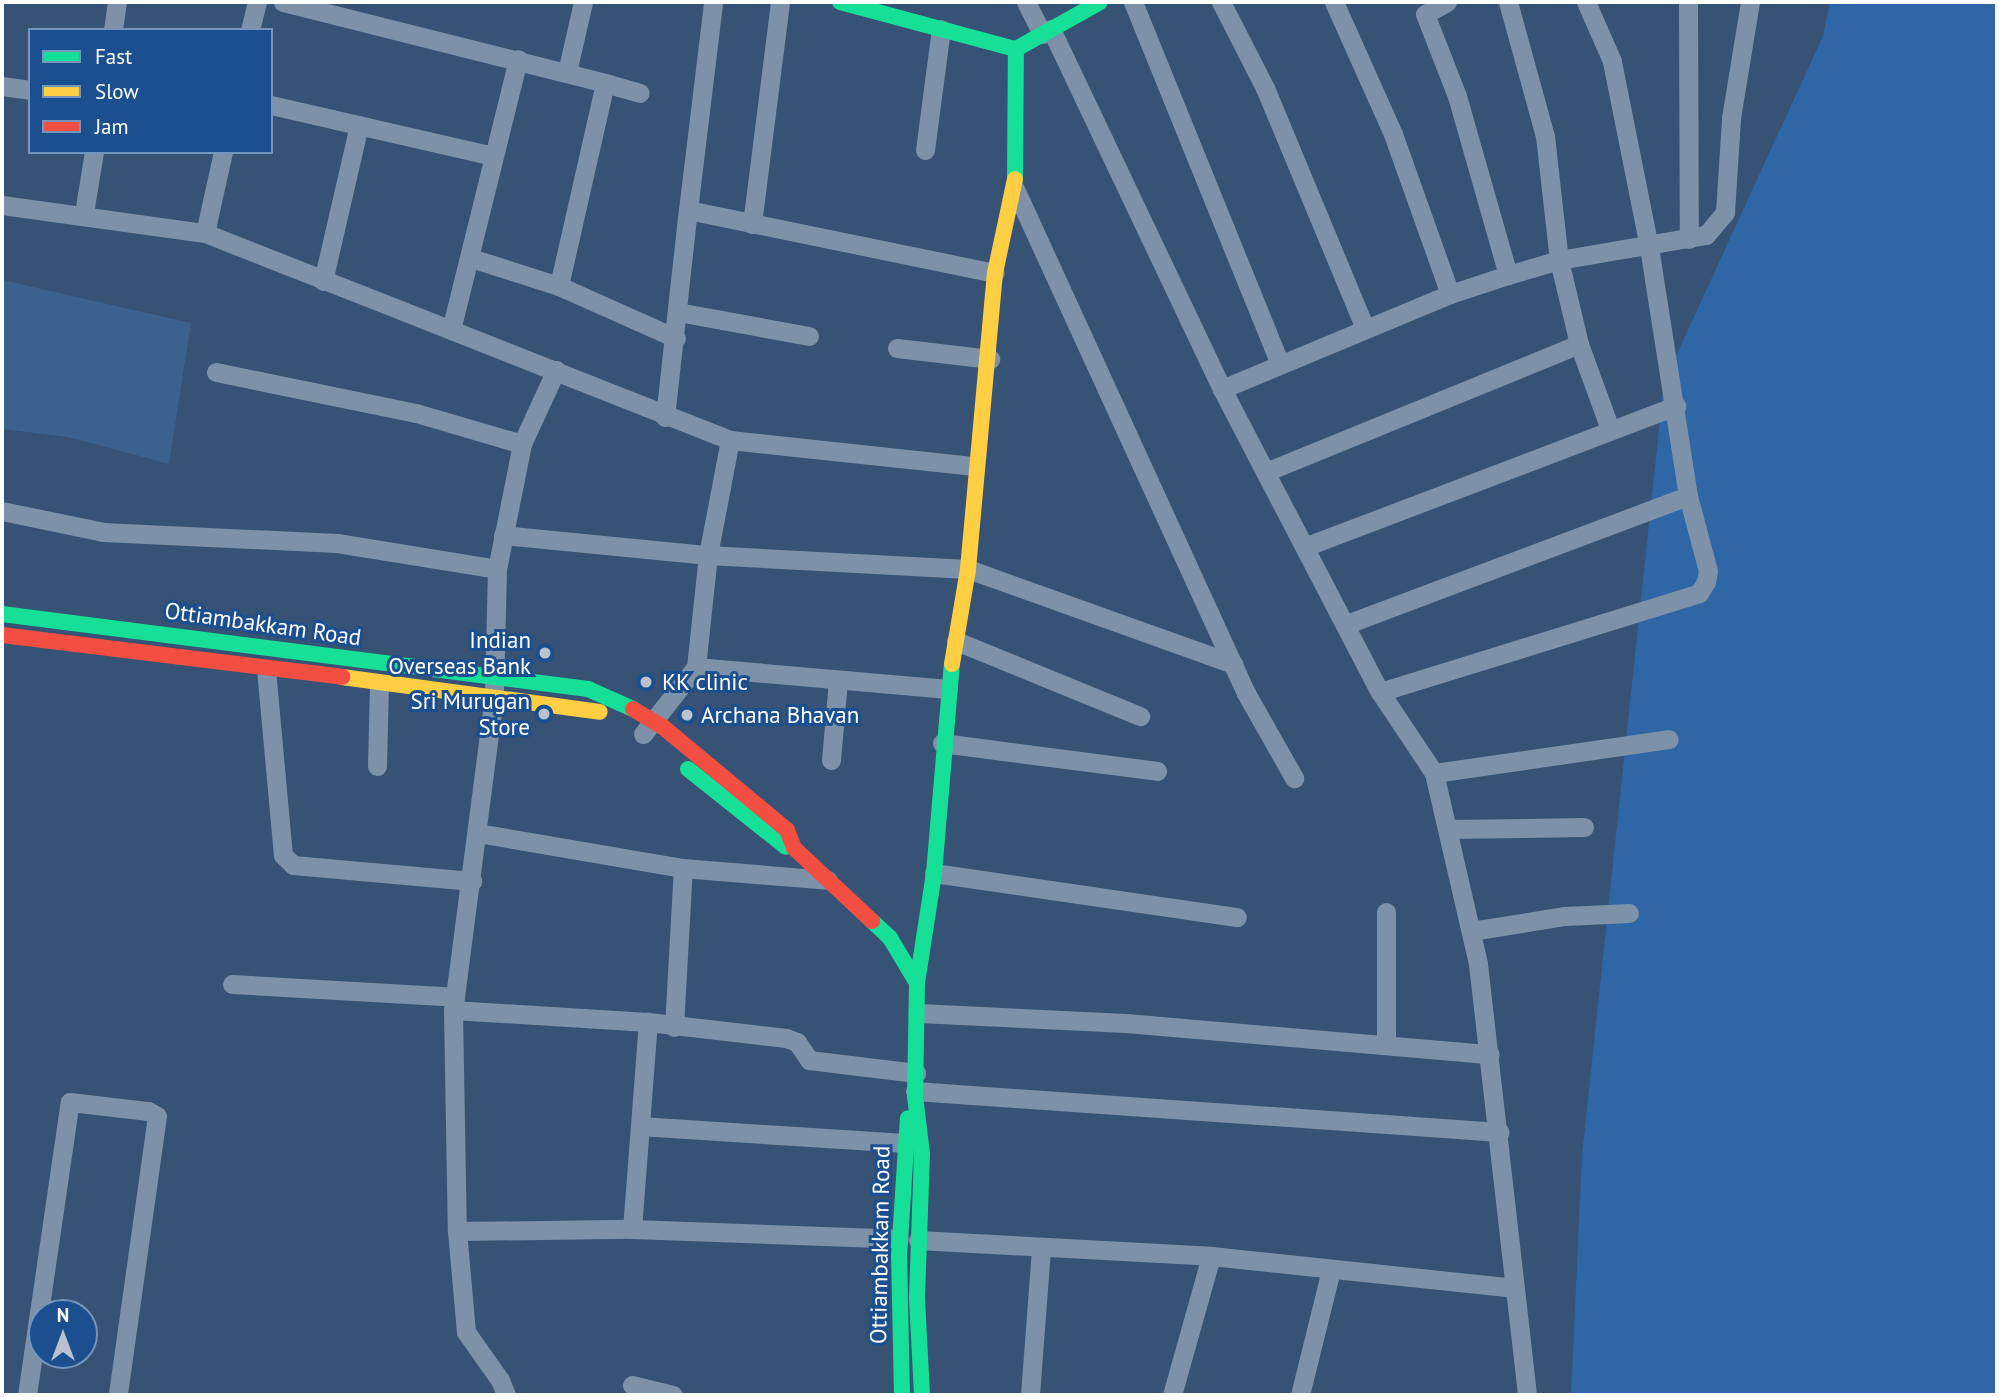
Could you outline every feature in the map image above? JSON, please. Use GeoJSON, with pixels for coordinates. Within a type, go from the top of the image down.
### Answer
{"type":"FeatureCollection","features":[{"type":"Feature","properties":{"kind":"street"},"geometry":{"type":"LineString","coordinates":[[113,28],[117,2]]}},
{"type":"Feature","properties":{"kind":"street"},"geometry":{"type":"LineString","coordinates":[[250,28],[257,2]]}},
{"type":"Feature","properties":{"kind":"street"},"geometry":{"type":"LineString","coordinates":[[283,2],[518,59],[640,93]]}},
{"type":"Feature","properties":{"kind":"street"},"geometry":{"type":"LineString","coordinates":[[567,72],[583,2]]}},
{"type":"Feature","properties":{"kind":"street"},"geometry":{"type":"LineString","coordinates":[[665,417],[713,2]]}},
{"type":"Feature","properties":{"kind":"street"},"geometry":{"type":"LineString","coordinates":[[752,223],[780,2]]}},
{"type":"Feature","properties":{"kind":"street"},"geometry":{"type":"LineString","coordinates":[[840,2],[1016,49],[1100,2]]}},
{"type":"Feature","properties":{"kind":"street"},"geometry":{"type":"LineString","coordinates":[[1026,2],[1047,32],[1222,389],[1268,471],[1380,692],[1434,774],[1471,931],[1490,1054],[1500,1132],[1513,1288],[1527,1395]]}},
{"type":"Feature","properties":{"kind":"street"},"geometry":{"type":"LineString","coordinates":[[1133,2],[1280,364]]}},
{"type":"Feature","properties":{"kind":"street"},"geometry":{"type":"LineString","coordinates":[[1222,2],[1265,88],[1365,328]]}},
{"type":"Feature","properties":{"kind":"street"},"geometry":{"type":"LineString","coordinates":[[1334,2],[1393,134],[1450,294]]}},
{"type":"Feature","properties":{"kind":"street"},"geometry":{"type":"LineString","coordinates":[[1508,2],[1545,136],[1559,260],[1579,344],[1610,429]]}},
{"type":"Feature","properties":{"kind":"street"},"geometry":{"type":"LineString","coordinates":[[1380,692],[1699,593],[1707,571],[1688,496],[1649,247],[1612,61],[1586,2]]}},
{"type":"Feature","properties":{"kind":"street"},"geometry":{"type":"LineString","coordinates":[[1688,2],[1689,239]]}},
{"type":"Feature","properties":{"kind":"street"},"geometry":{"type":"LineString","coordinates":[[1222,389],[1450,294],[1508,275],[1559,260],[1649,247],[1706,235],[1725,212],[1731,118],[1750,2]]}},
{"type":"Feature","properties":{"kind":"street"},"geometry":{"type":"LineString","coordinates":[[1441,3],[1425,13],[1457,96],[1508,275]]}},
{"type":"Feature","properties":{"kind":"street"},"geometry":{"type":"LineString","coordinates":[[925,150],[941,29]]}},
{"type":"Feature","properties":{"kind":"street"},"geometry":{"type":"LineString","coordinates":[[917,983],[934,873],[947,690],[968,569],[975,466],[990,359],[995,273],[1015,189],[1016,49]]}},
{"type":"Feature","properties":{"kind":"street"},"geometry":{"type":"LineString","coordinates":[[451,330],[471,258],[518,59]]}},
{"type":"Feature","properties":{"kind":"street"},"geometry":{"type":"LineString","coordinates":[[559,286],[605,83]]}},
{"type":"Feature","properties":{"kind":"street"},"geometry":{"type":"LineString","coordinates":[[2,86],[28,90]]}},
{"type":"Feature","properties":{"kind":"street"},"geometry":{"type":"LineString","coordinates":[[273,105],[493,156]]}},
{"type":"Feature","properties":{"kind":"street"},"geometry":{"type":"LineString","coordinates":[[323,281],[359,125]]}},
{"type":"Feature","properties":{"kind":"street"},"geometry":{"type":"LineString","coordinates":[[84,213],[94,154]]}},
{"type":"Feature","properties":{"kind":"street"},"geometry":{"type":"LineString","coordinates":[[205,233],[223,154]]}},
{"type":"Feature","properties":{"kind":"street"},"geometry":{"type":"LineString","coordinates":[[1015,189],[1234,664],[1294,778]]}},
{"type":"Feature","properties":{"kind":"street"},"geometry":{"type":"LineString","coordinates":[[2,205],[84,213],[205,233],[556,370],[665,417],[730,440],[975,466]]}},
{"type":"Feature","properties":{"kind":"street"},"geometry":{"type":"LineString","coordinates":[[688,211],[995,273]]}},
{"type":"Feature","properties":{"kind":"street"},"geometry":{"type":"LineString","coordinates":[[471,258],[559,286],[676,338]]}},
{"type":"Feature","properties":{"kind":"street"},"geometry":{"type":"LineString","coordinates":[[678,312],[809,336]]}},
{"type":"Feature","properties":{"kind":"street"},"geometry":{"type":"LineString","coordinates":[[1268,471],[1579,344]]}},
{"type":"Feature","properties":{"kind":"street"},"geometry":{"type":"LineString","coordinates":[[897,348],[990,359]]}},
{"type":"Feature","properties":{"kind":"street"},"geometry":{"type":"LineString","coordinates":[[506,1395],[500,1380],[466,1332],[457,1231],[454,1004],[494,696],[497,569],[522,444],[556,370]]}},
{"type":"Feature","properties":{"kind":"street"},"geometry":{"type":"LineString","coordinates":[[216,372],[416,413],[522,444]]}},
{"type":"Feature","properties":{"kind":"street"},"geometry":{"type":"LineString","coordinates":[[1307,546],[1676,406]]}},
{"type":"Feature","properties":{"kind":"street"},"geometry":{"type":"LineString","coordinates":[[648,728],[696,667],[708,555],[730,440]]}},
{"type":"Feature","properties":{"kind":"street"},"geometry":{"type":"LineString","coordinates":[[1347,624],[1688,496]]}},
{"type":"Feature","properties":{"kind":"street"},"geometry":{"type":"LineString","coordinates":[[2,512],[103,532],[337,543],[497,569]]}},
{"type":"Feature","properties":{"kind":"street"},"geometry":{"type":"LineString","coordinates":[[503,535],[708,555],[968,569],[1234,664]]}},
{"type":"Feature","properties":{"kind":"street","name":"Ottiambakkam Road"},"geometry":{"type":"LineString","coordinates":[[2,614],[494,675],[588,690],[648,728],[778,845],[794,848],[890,938],[917,983],[919,1013],[915,1087],[904,1143],[908,1240],[922,1395]]}},
{"type":"Feature","properties":{"kind":"street","name":"Ottiambakkam Road"},"geometry":{"type":"LineString","coordinates":[[2,635],[379,685],[494,696],[597,711],[648,728]]}},
{"type":"Feature","properties":{"kind":"street"},"geometry":{"type":"LineString","coordinates":[[956,641],[1140,716]]}},
{"type":"Feature","properties":{"kind":"street"},"geometry":{"type":"LineString","coordinates":[[696,667],[947,690]]}},
{"type":"Feature","properties":{"kind":"street"},"geometry":{"type":"LineString","coordinates":[[266,669],[283,855],[293,865],[472,881]]}},
{"type":"Feature","properties":{"kind":"street"},"geometry":{"type":"LineString","coordinates":[[831,760],[838,680]]}},
{"type":"Feature","properties":{"kind":"street"},"geometry":{"type":"LineString","coordinates":[[377,766],[379,685]]}},
{"type":"Feature","properties":{"kind":"street"},"geometry":{"type":"LineString","coordinates":[[1434,774],[1669,739]]}},
{"type":"Feature","properties":{"kind":"street"},"geometry":{"type":"LineString","coordinates":[[942,743],[1157,771]]}},
{"type":"Feature","properties":{"kind":"street"},"geometry":{"type":"LineString","coordinates":[[1448,829],[1584,827]]}},
{"type":"Feature","properties":{"kind":"street"},"geometry":{"type":"LineString","coordinates":[[478,833],[683,868],[828,880]]}},
{"type":"Feature","properties":{"kind":"street"},"geometry":{"type":"LineString","coordinates":[[674,1027],[683,868]]}},
{"type":"Feature","properties":{"kind":"street"},"geometry":{"type":"LineString","coordinates":[[934,873],[1237,917]]}},
{"type":"Feature","properties":{"kind":"street"},"geometry":{"type":"LineString","coordinates":[[1386,912],[1386,1045]]}},
{"type":"Feature","properties":{"kind":"street"},"geometry":{"type":"LineString","coordinates":[[1471,931],[1565,916],[1629,913]]}},
{"type":"Feature","properties":{"kind":"street"},"geometry":{"type":"LineString","coordinates":[[232,984],[648,1022],[786,1038],[797,1042],[809,1060],[915,1087],[1500,1132]]}},
{"type":"Feature","properties":{"kind":"street"},"geometry":{"type":"LineString","coordinates":[[919,1013],[1126,1023],[1490,1054]]}},
{"type":"Feature","properties":{"kind":"street"},"geometry":{"type":"LineString","coordinates":[[632,1229],[648,1022]]}},
{"type":"Feature","properties":{"kind":"street","name":"Ottiambakkam Road"},"geometry":{"type":"LineString","coordinates":[[902,1395],[908,1240],[922,1154],[915,1087]]}},
{"type":"Feature","properties":{"kind":"street"},"geometry":{"type":"LineString","coordinates":[[27,1395],[70,1102],[148,1111],[157,1116],[118,1395]]}},
{"type":"Feature","properties":{"kind":"street"},"geometry":{"type":"LineString","coordinates":[[640,1126],[904,1143]]}},
{"type":"Feature","properties":{"kind":"street"},"geometry":{"type":"LineString","coordinates":[[457,1231],[632,1229],[1211,1256],[1513,1288]]}},
{"type":"Feature","properties":{"kind":"street"},"geometry":{"type":"LineString","coordinates":[[1030,1395],[1041,1247]]}},
{"type":"Feature","properties":{"kind":"street"},"geometry":{"type":"LineString","coordinates":[[1172,1395],[1211,1256]]}},
{"type":"Feature","properties":{"kind":"street"},"geometry":{"type":"LineString","coordinates":[[1300,1395],[1331,1270]]}},
{"type":"Feature","properties":{"kind":"street"},"geometry":{"type":"LineString","coordinates":[[632,1385],[673,1395]]}},
{"type":"Feature","properties":{"kind":"shaded area"},"geometry":{"type":"Polygon","coordinates":[[[1830,2],[1997,2],[1997,1395],[1571,1395],[1582,1155],[1664,382],[1823,36],[1830,2]]]}},
{"type":"Feature","properties":{"kind":"shaded area"},"geometry":{"type":"Polygon","coordinates":[[[2,280],[191,323],[169,464],[68,437],[2,429],[2,280]]]}},
{"type":"Feature","properties":{"kind":"traffic: fast"},"geometry":{"type":"LineString","coordinates":[[840,2],[1016,49],[1100,2]]}},
{"type":"Feature","properties":{"kind":"traffic: fast"},"geometry":{"type":"LineString","coordinates":[[1015,179],[1016,49]]}},
{"type":"Feature","properties":{"kind":"traffic: fast"},"geometry":{"type":"LineString","coordinates":[[2,614],[588,689],[633,709]]}},
{"type":"Feature","properties":{"kind":"traffic: fast"},"geometry":{"type":"LineString","coordinates":[[917,983],[934,873],[952,664]]}},
{"type":"Feature","properties":{"kind":"traffic: fast"},"geometry":{"type":"LineString","coordinates":[[688,769],[786,847]]}},
{"type":"Feature","properties":{"kind":"traffic: fast"},"geometry":{"type":"LineString","coordinates":[[872,921],[890,938],[917,983],[915,1096],[922,1154],[917,1299],[922,1395]]}},
{"type":"Feature","properties":{"kind":"traffic: fast"},"geometry":{"type":"LineString","coordinates":[[902,1395],[899,1256],[908,1118]]}},
{"type":"Feature","properties":{"kind":"traffic: slow"},"geometry":{"type":"LineString","coordinates":[[952,664],[968,569],[995,273],[1015,179]]}},
{"type":"Feature","properties":{"kind":"traffic: slow"},"geometry":{"type":"LineString","coordinates":[[342,677],[600,712]]}},
{"type":"Feature","properties":{"kind":"traffic: jam"},"geometry":{"type":"LineString","coordinates":[[2,635],[342,677]]}},
{"type":"Feature","properties":{"kind":"traffic: jam"},"geometry":{"type":"LineString","coordinates":[[633,709],[663,727],[787,830],[794,848],[872,921]]}},
{"type":"Feature","properties":{"kind":"place","name":"Indian Overseas Bank"},"geometry":{"type":"Point","coordinates":[545,653]}},
{"type":"Feature","properties":{"kind":"place","name":"KK clinic"},"geometry":{"type":"Point","coordinates":[646,682]}},
{"type":"Feature","properties":{"kind":"place","name":"Sri Murugan Store"},"geometry":{"type":"Point","coordinates":[544,714]}},
{"type":"Feature","properties":{"kind":"place","name":"Archana Bhavan"},"geometry":{"type":"Point","coordinates":[687,715]}}]}
